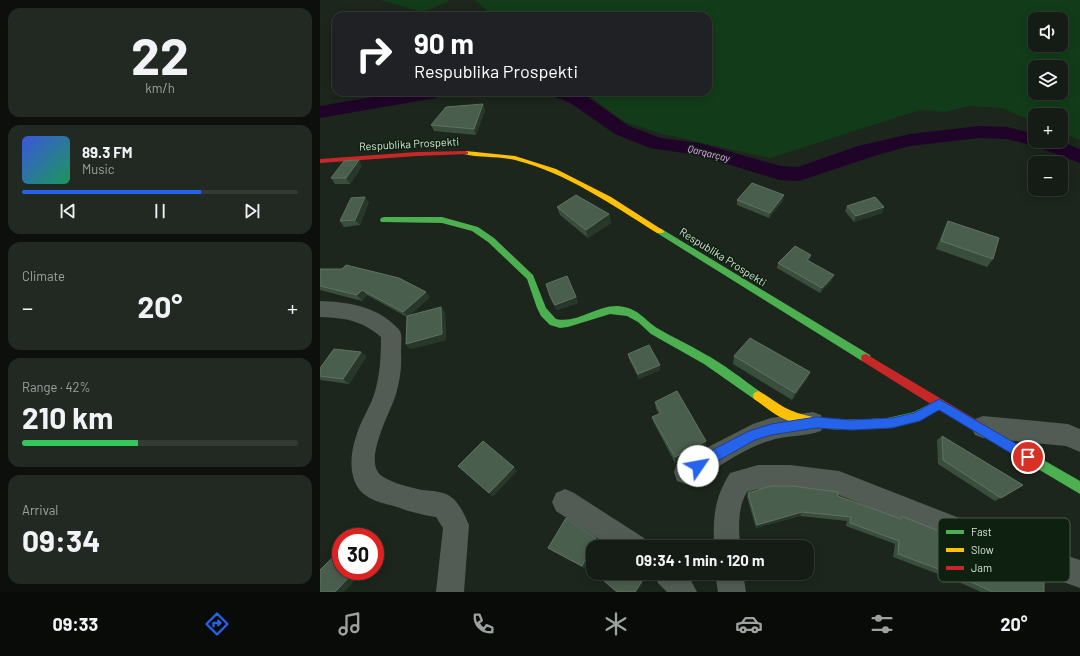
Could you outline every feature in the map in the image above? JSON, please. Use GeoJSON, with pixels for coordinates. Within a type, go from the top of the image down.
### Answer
{"type":"FeatureCollection","features":[{"type":"Feature","properties":{"kind":"main road","name":"Respublika Prospekti"},"geometry":{"type":"LineString","coordinates":[[320,161],[437,153],[487,154],[515,158],[569,179],[619,206],[939,404],[1080,488]]}},
{"type":"Feature","properties":{"kind":"main road"},"geometry":{"type":"LineString","coordinates":[[384,220],[435,220],[458,223],[476,229],[494,242],[530,277],[537,288],[544,313],[549,321],[555,324],[564,324],[617,310],[633,314],[640,318],[652,330],[701,357],[782,412],[799,419],[816,423],[847,425],[892,423],[916,417],[939,404]]}},
{"type":"Feature","properties":{"kind":"street"},"geometry":{"type":"LineString","coordinates":[[320,309],[347,310],[365,316],[380,324],[391,334],[391,368],[385,394],[367,437],[363,457],[365,477],[376,488],[420,502],[443,506],[456,525],[450,592]]}},
{"type":"Feature","properties":{"kind":"street"},"geometry":{"type":"LineString","coordinates":[[686,472],[753,435],[771,429],[816,423]]}},
{"type":"Feature","properties":{"kind":"street"},"geometry":{"type":"LineString","coordinates":[[976,426],[1068,435],[1080,441]]}},
{"type":"Feature","properties":{"kind":"street"},"geometry":{"type":"LineString","coordinates":[[727,540],[726,527],[730,497],[739,482],[758,477],[790,477],[839,483],[938,522]]}},
{"type":"Feature","properties":{"kind":"street"},"geometry":{"type":"LineString","coordinates":[[565,502],[624,540]]}},
{"type":"Feature","properties":{"kind":"street"},"geometry":{"type":"LineString","coordinates":[[1070,571],[1080,574]]}},
{"type":"Feature","properties":{"kind":"street"},"geometry":{"type":"LineString","coordinates":[[675,580],[683,592]]}},
{"type":"Feature","properties":{"kind":"street"},"geometry":{"type":"LineString","coordinates":[[730,580],[732,592]]}},
{"type":"Feature","properties":{"kind":"green space"},"geometry":{"type":"Polygon","coordinates":[[[380,0],[449,0],[448,2],[422,12],[380,0]]]}},
{"type":"Feature","properties":{"kind":"green space"},"geometry":{"type":"Polygon","coordinates":[[[475,0],[1080,0],[1080,140],[1068,135],[1068,108],[1028,108],[1028,119],[1002,108],[969,106],[944,112],[920,110],[770,158],[663,134],[625,122],[589,96],[712,96],[712,12],[488,12],[475,0]]]}},
{"type":"Feature","properties":{"kind":"building"},"geometry":{"type":"Polygon","coordinates":[[[483,104],[474,129],[431,125],[446,107],[483,104]]]}},
{"type":"Feature","properties":{"kind":"building"},"geometry":{"type":"Polygon","coordinates":[[[359,160],[346,178],[331,178],[344,161],[359,160]]]}},
{"type":"Feature","properties":{"kind":"building"},"geometry":{"type":"Polygon","coordinates":[[[752,183],[784,195],[770,213],[737,200],[752,183]]]}},
{"type":"Feature","properties":{"kind":"building"},"geometry":{"type":"Polygon","coordinates":[[[576,195],[609,214],[586,230],[557,207],[576,195]]]}},
{"type":"Feature","properties":{"kind":"building"},"geometry":{"type":"Polygon","coordinates":[[[365,197],[355,220],[340,221],[351,198],[365,197]]]}},
{"type":"Feature","properties":{"kind":"building"},"geometry":{"type":"Polygon","coordinates":[[[875,197],[884,207],[856,216],[847,206],[875,197]]]}},
{"type":"Feature","properties":{"kind":"building"},"geometry":{"type":"Polygon","coordinates":[[[948,221],[999,238],[993,259],[941,241],[948,221]]]}},
{"type":"Feature","properties":{"kind":"building"},"geometry":{"type":"Polygon","coordinates":[[[795,246],[811,255],[807,260],[834,275],[822,288],[778,263],[795,246]]]}},
{"type":"Feature","properties":{"kind":"building"},"geometry":{"type":"Polygon","coordinates":[[[346,265],[399,278],[426,292],[403,312],[362,290],[357,295],[320,286],[320,269],[342,269],[346,265]]]}},
{"type":"Feature","properties":{"kind":"building"},"geometry":{"type":"Polygon","coordinates":[[[567,276],[576,297],[555,305],[546,284],[567,276]]]}},
{"type":"Feature","properties":{"kind":"building"},"geometry":{"type":"Polygon","coordinates":[[[441,307],[442,334],[406,344],[407,316],[441,307]]]}},
{"type":"Feature","properties":{"kind":"building"},"geometry":{"type":"Polygon","coordinates":[[[750,338],[810,372],[795,393],[734,356],[750,338]]]}},
{"type":"Feature","properties":{"kind":"building"},"geometry":{"type":"Polygon","coordinates":[[[649,345],[660,365],[638,374],[628,354],[649,345]]]}},
{"type":"Feature","properties":{"kind":"building"},"geometry":{"type":"Polygon","coordinates":[[[334,349],[361,352],[343,379],[320,376],[320,368],[334,349]]]}},
{"type":"Feature","properties":{"kind":"building"},"geometry":{"type":"Polygon","coordinates":[[[677,391],[706,441],[675,457],[652,417],[661,413],[655,402],[677,391]]]}},
{"type":"Feature","properties":{"kind":"building"},"geometry":{"type":"Polygon","coordinates":[[[942,436],[1023,485],[1001,498],[943,460],[942,436]]]}},
{"type":"Feature","properties":{"kind":"building"},"geometry":{"type":"Polygon","coordinates":[[[483,441],[514,467],[489,493],[458,466],[483,441]]]}},
{"type":"Feature","properties":{"kind":"building"},"geometry":{"type":"Polygon","coordinates":[[[771,486],[792,486],[838,492],[838,496],[901,519],[901,516],[938,531],[938,569],[898,554],[899,541],[850,523],[851,517],[802,512],[757,525],[748,493],[771,486]]]}},
{"type":"Feature","properties":{"kind":"building"},"geometry":{"type":"Polygon","coordinates":[[[566,518],[596,538],[595,540],[586,540],[586,558],[582,566],[548,548],[566,518]]]}},
{"type":"Feature","properties":{"kind":"building"},"geometry":{"type":"Polygon","coordinates":[[[332,558],[332,580],[346,580],[335,592],[321,592],[320,570],[332,558]]]}},
{"type":"Feature","properties":{"kind":"building"},"geometry":{"type":"Polygon","coordinates":[[[603,580],[643,580],[635,592],[617,592],[603,580]]]}},
{"type":"Feature","properties":{"kind":"building"},"geometry":{"type":"Polygon","coordinates":[[[971,582],[1044,582],[1044,592],[993,592],[971,582]]]}},
{"type":"Feature","properties":{"kind":"waterway","name":"Qarqarçay"},"geometry":{"type":"LineString","coordinates":[[320,112],[412,96]]}},
{"type":"Feature","properties":{"kind":"waterway","name":"Qarqarçay"},"geometry":{"type":"LineString","coordinates":[[570,96],[579,100],[622,130],[657,144],[699,149],[780,173],[799,174],[866,151],[910,140],[979,132],[1007,133],[1028,138]]}},
{"type":"Feature","properties":{"kind":"waterway","name":"Qarqarçay"},"geometry":{"type":"LineString","coordinates":[[1058,148],[1080,156]]}},
{"type":"Feature","properties":{"kind":"traffic: fast"},"geometry":{"type":"LineString","coordinates":[[384,220],[442,220],[475,229],[491,240],[530,277],[545,314],[548,319],[553,322],[560,324],[568,323],[610,310],[630,313],[641,319],[654,331],[700,356],[758,396]]}},
{"type":"Feature","properties":{"kind":"traffic: fast"},"geometry":{"type":"LineString","coordinates":[[660,231],[866,358]]}},
{"type":"Feature","properties":{"kind":"traffic: fast"},"geometry":{"type":"LineString","coordinates":[[887,423],[916,417],[939,404]]}},
{"type":"Feature","properties":{"kind":"traffic: fast"},"geometry":{"type":"LineString","coordinates":[[981,429],[1080,488]]}},
{"type":"Feature","properties":{"kind":"traffic: slow"},"geometry":{"type":"LineString","coordinates":[[466,153],[497,155],[534,163],[572,179],[660,231]]}},
{"type":"Feature","properties":{"kind":"traffic: slow"},"geometry":{"type":"LineString","coordinates":[[758,396],[784,413],[809,421],[834,424],[887,423]]}},
{"type":"Feature","properties":{"kind":"traffic: jam"},"geometry":{"type":"LineString","coordinates":[[320,161],[417,154],[466,153]]}},
{"type":"Feature","properties":{"kind":"traffic: jam"},"geometry":{"type":"LineString","coordinates":[[866,358],[981,429]]}},
{"type":"Feature","properties":{"kind":"route"},"geometry":{"type":"LineString","coordinates":[[698,466],[720,452],[753,435],[771,429],[816,423],[840,425],[892,423],[916,417],[939,404],[1028,457]]}}]}
